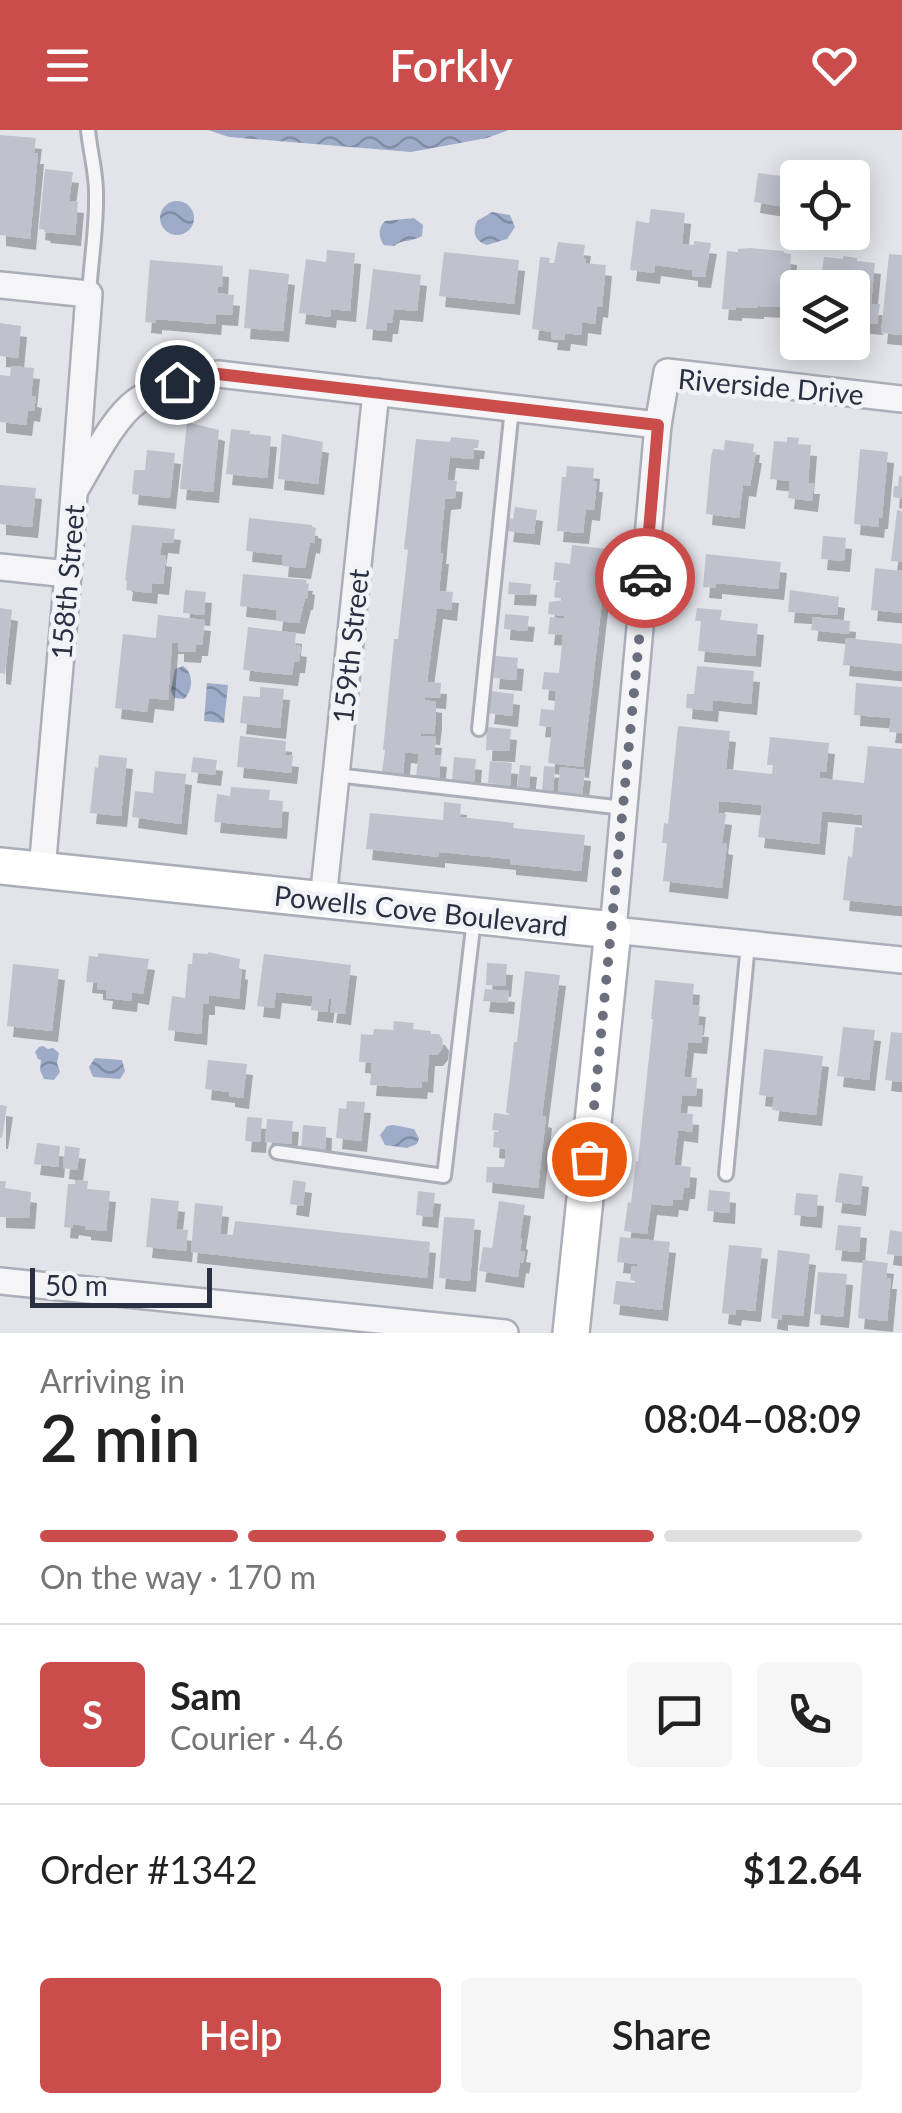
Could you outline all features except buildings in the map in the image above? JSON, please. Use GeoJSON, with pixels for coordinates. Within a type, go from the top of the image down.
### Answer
{"type":"FeatureCollection","features":[{"type":"Feature","properties":{"kind":"street"},"geometry":{"type":"LineString","coordinates":[[0,285],[89,294]]}},
{"type":"Feature","properties":{"kind":"street","name":"158th Street"},"geometry":{"type":"LineString","coordinates":[[42,870],[89,294]]}},
{"type":"Feature","properties":{"kind":"street","name":"Riverside Drive"},"geometry":{"type":"LineString","coordinates":[[75,490],[116,424],[136,402],[177,382],[218,374],[658,425],[668,372],[902,399]]}},
{"type":"Feature","properties":{"kind":"street","name":"159th Street"},"geometry":{"type":"LineString","coordinates":[[323,900],[376,392]]}},
{"type":"Feature","properties":{"kind":"street"},"geometry":{"type":"LineString","coordinates":[[571,1333],[613,930],[658,425]]}},
{"type":"Feature","properties":{"kind":"street"},"geometry":{"type":"LineString","coordinates":[[0,566],[68,574]]}},
{"type":"Feature","properties":{"kind":"street","name":"Powells Cove Boulevard"},"geometry":{"type":"LineString","coordinates":[[0,866],[902,960]]}},
{"type":"Feature","properties":{"kind":"street"},"geometry":{"type":"LineString","coordinates":[[0,1281],[505,1333]]}},
{"type":"Feature","properties":{"kind":"lane"},"geometry":{"type":"LineString","coordinates":[[88,130],[96,190],[89,294]]}},
{"type":"Feature","properties":{"kind":"lane"},"geometry":{"type":"LineString","coordinates":[[479,729],[512,408]]}},
{"type":"Feature","properties":{"kind":"lane"},"geometry":{"type":"LineString","coordinates":[[336,775],[624,808]]}},
{"type":"Feature","properties":{"kind":"lane"},"geometry":{"type":"LineString","coordinates":[[276,1152],[444,1176],[474,916]]}},
{"type":"Feature","properties":{"kind":"lane"},"geometry":{"type":"LineString","coordinates":[[726,1174],[748,944]]}},
{"type":"Feature","properties":{"kind":"water"},"geometry":{"type":"Polygon","coordinates":[[[208,130],[509,130],[411,152],[229,137],[208,130]]]}},
{"type":"Feature","properties":{"kind":"water"},"geometry":{"type":"Polygon","coordinates":[[[177,201],[189,206],[194,218],[189,230],[177,235],[165,230],[160,218],[165,206],[177,201]]]}},
{"type":"Feature","properties":{"kind":"water"},"geometry":{"type":"Polygon","coordinates":[[[492,212],[510,215],[515,227],[507,239],[487,245],[477,239],[475,229],[477,221],[492,212]]]}},
{"type":"Feature","properties":{"kind":"water"},"geometry":{"type":"Polygon","coordinates":[[[414,218],[423,225],[422,236],[394,246],[384,245],[380,232],[385,221],[414,218]]]}},
{"type":"Feature","properties":{"kind":"water"},"geometry":{"type":"Polygon","coordinates":[[[183,666],[191,677],[191,687],[184,699],[174,698],[171,690],[175,669],[183,666]]]}},
{"type":"Feature","properties":{"kind":"water"},"geometry":{"type":"Polygon","coordinates":[[[207,683],[228,685],[224,723],[204,721],[207,683]]]}},
{"type":"Feature","properties":{"kind":"water"},"geometry":{"type":"Polygon","coordinates":[[[43,1046],[59,1053],[60,1072],[54,1080],[44,1079],[40,1070],[41,1060],[35,1052],[43,1046]]]}},
{"type":"Feature","properties":{"kind":"water"},"geometry":{"type":"Polygon","coordinates":[[[95,1058],[122,1060],[125,1071],[120,1079],[93,1077],[89,1067],[95,1058]]]}},
{"type":"Feature","properties":{"kind":"water"},"geometry":{"type":"Polygon","coordinates":[[[393,1125],[414,1129],[419,1138],[417,1144],[407,1148],[385,1145],[380,1135],[393,1125]]]}},
{"type":"Feature","properties":{"kind":"way so far"},"geometry":{"type":"LineString","coordinates":[[589,1159],[645,578]]}},
{"type":"Feature","properties":{"kind":"route"},"geometry":{"type":"LineString","coordinates":[[177,382],[218,374],[658,425],[645,578]]}}]}
